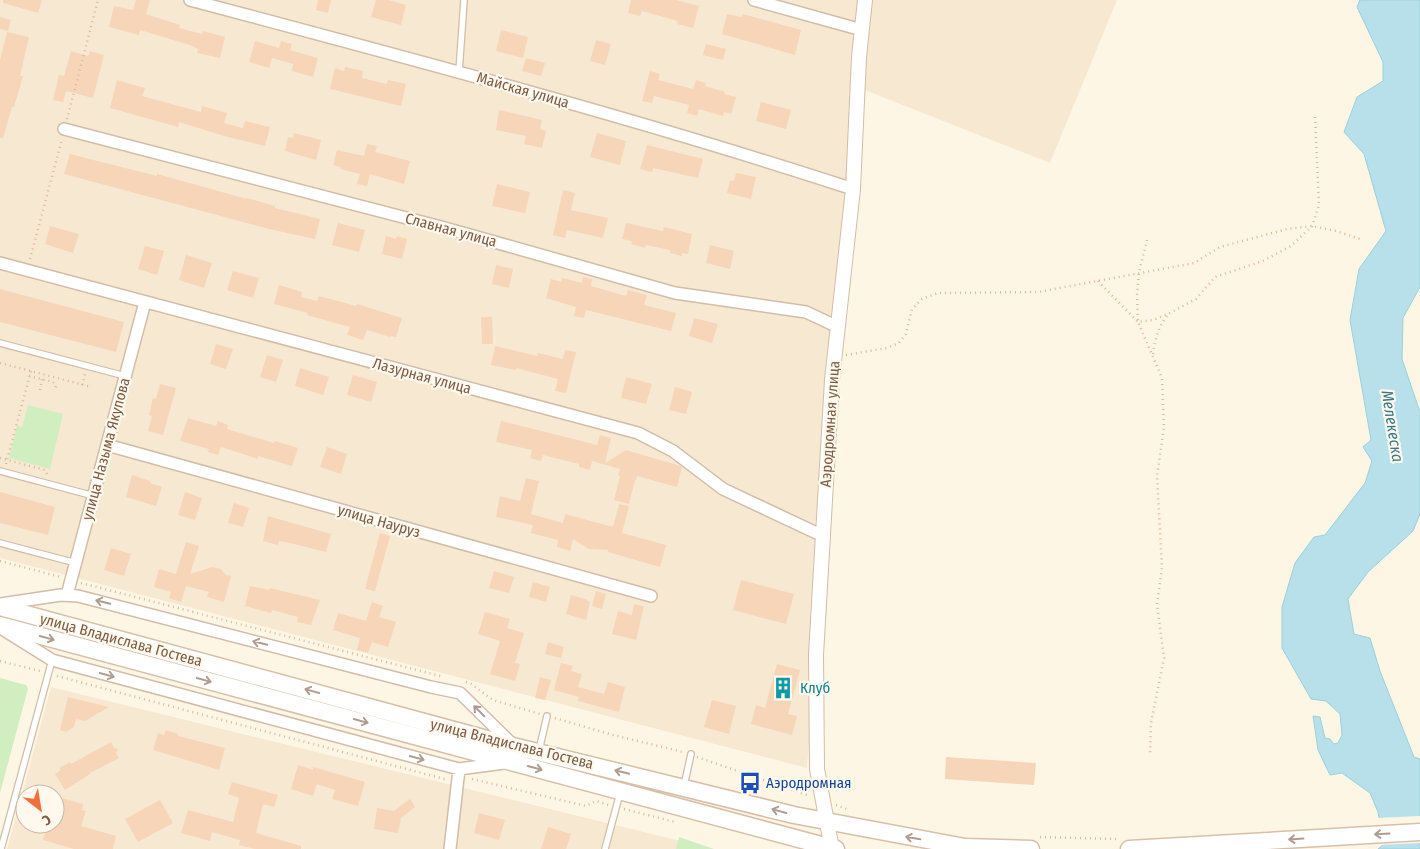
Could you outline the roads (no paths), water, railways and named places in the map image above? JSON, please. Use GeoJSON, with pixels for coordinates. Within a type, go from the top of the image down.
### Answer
{"type":"FeatureCollection","features":[{"type":"Feature","properties":{"kind":"main road","name":"улица Владислава Гостева"},"geometry":{"type":"LineString","coordinates":[[0,605],[513,746],[827,823],[965,847],[1035,843]]}},
{"type":"Feature","properties":{"kind":"main road","name":"улица Владислава Гостева"},"geometry":{"type":"LineString","coordinates":[[0,626],[833,849]]}},
{"type":"Feature","properties":{"kind":"main road"},"geometry":{"type":"LineString","coordinates":[[1129,844],[1420,832]]}},
{"type":"Feature","properties":{"kind":"street","name":"Майская улица"},"geometry":{"type":"LineString","coordinates":[[190,0],[459,72],[756,157],[853,189]]}},
{"type":"Feature","properties":{"kind":"street"},"geometry":{"type":"LineString","coordinates":[[754,0],[862,30]]}},
{"type":"Feature","properties":{"kind":"street","name":"Аэродромная улица"},"geometry":{"type":"LineString","coordinates":[[833,849],[817,769],[816,655],[835,357],[853,189],[864,0]]}},
{"type":"Feature","properties":{"kind":"street","name":"Славная улица"},"geometry":{"type":"LineString","coordinates":[[64,129],[445,228],[675,293],[806,312],[838,327]]}},
{"type":"Feature","properties":{"kind":"street","name":"Лазурная улица"},"geometry":{"type":"LineString","coordinates":[[0,263],[638,433],[674,451],[723,489],[823,536]]}},
{"type":"Feature","properties":{"kind":"street","name":"улица Назыма Якупова"},"geometry":{"type":"LineString","coordinates":[[67,595],[145,302]]}},
{"type":"Feature","properties":{"kind":"street","name":"улица Науруз"},"geometry":{"type":"LineString","coordinates":[[107,445],[651,596]]}},
{"type":"Feature","properties":{"kind":"street"},"geometry":{"type":"LineString","coordinates":[[0,605],[67,595],[78,596],[460,693],[513,746]]}},
{"type":"Feature","properties":{"kind":"street"},"geometry":{"type":"LineString","coordinates":[[0,626],[52,660],[459,769],[513,762]]}},
{"type":"Feature","properties":{"kind":"street"},"geometry":{"type":"LineString","coordinates":[[450,849],[459,769]]}},
{"type":"Feature","properties":{"kind":"lane"},"geometry":{"type":"LineString","coordinates":[[459,72],[464,0]]}},
{"type":"Feature","properties":{"kind":"lane"},"geometry":{"type":"LineString","coordinates":[[0,343],[125,376]]}},
{"type":"Feature","properties":{"kind":"lane"},"geometry":{"type":"LineString","coordinates":[[2,472],[94,496]]}},
{"type":"Feature","properties":{"kind":"lane"},"geometry":{"type":"LineString","coordinates":[[0,543],[76,563]]}},
{"type":"Feature","properties":{"kind":"lane"},"geometry":{"type":"LineString","coordinates":[[1,849],[52,660]]}},
{"type":"Feature","properties":{"kind":"lane"},"geometry":{"type":"LineString","coordinates":[[539,752],[546,716]]}},
{"type":"Feature","properties":{"kind":"lane"},"geometry":{"type":"LineString","coordinates":[[683,787],[691,754]]}},
{"type":"Feature","properties":{"kind":"lane"},"geometry":{"type":"LineString","coordinates":[[605,849],[620,791]]}},
{"type":"Feature","properties":{"kind":"water","name":"Мелекеска"},"geometry":{"type":"Polygon","coordinates":[[[1360,0],[1420,0],[1420,287],[1403,318],[1402,359],[1420,412],[1420,514],[1413,531],[1368,572],[1348,599],[1354,634],[1370,638],[1380,671],[1414,757],[1420,759],[1420,849],[1378,849],[1384,844],[1378,812],[1370,793],[1342,773],[1330,775],[1318,750],[1313,716],[1320,717],[1325,738],[1330,739],[1334,744],[1338,743],[1342,735],[1340,714],[1326,701],[1311,699],[1282,648],[1282,607],[1295,563],[1314,537],[1325,535],[1365,483],[1372,461],[1363,447],[1371,440],[1350,320],[1359,269],[1386,231],[1364,154],[1344,132],[1357,97],[1383,81],[1383,62],[1357,7],[1360,0]]]}},
{"type":"Feature","properties":{"kind":"place","name":"Клуб"},"geometry":{"type":"Point","coordinates":[783,688]}},
{"type":"Feature","properties":{"kind":"place","name":"Аэродромная"},"geometry":{"type":"Point","coordinates":[750,783]}}]}
